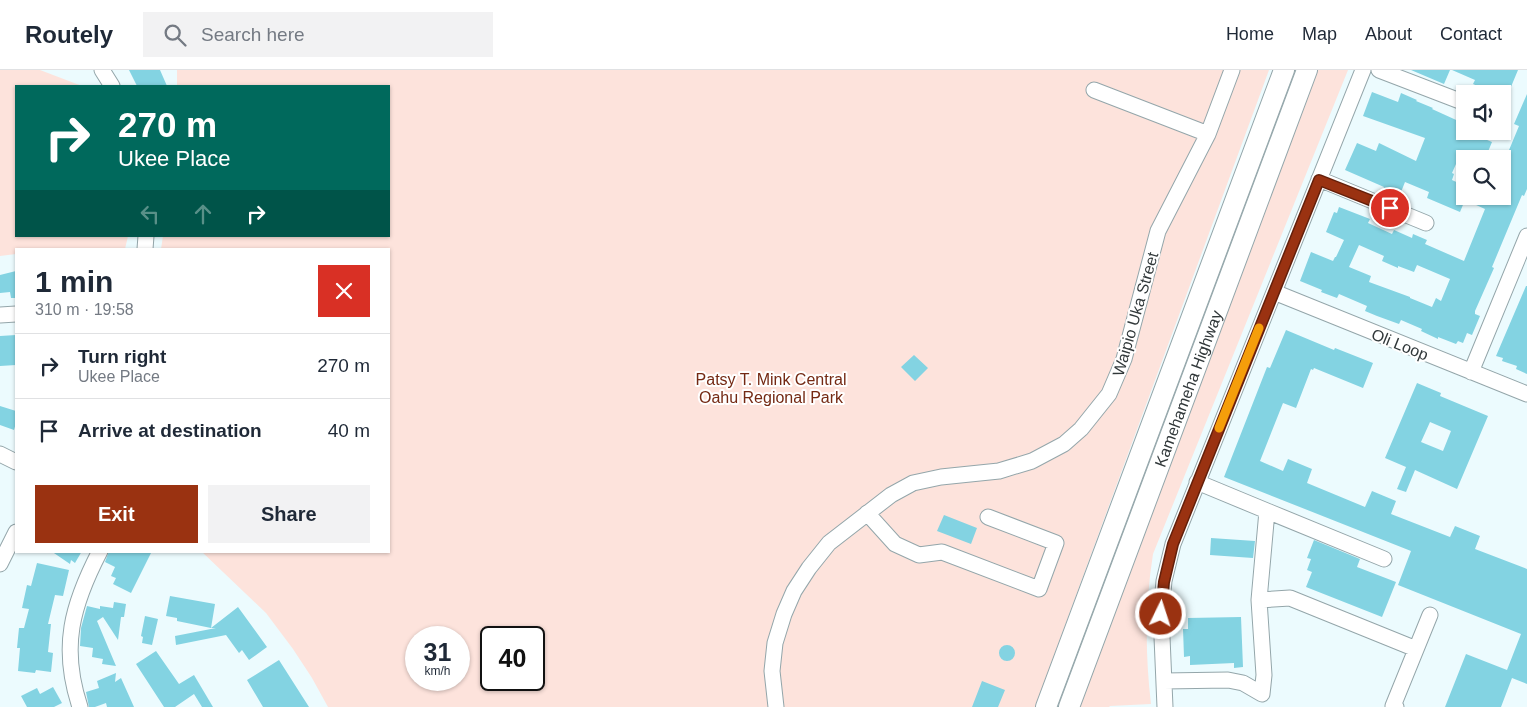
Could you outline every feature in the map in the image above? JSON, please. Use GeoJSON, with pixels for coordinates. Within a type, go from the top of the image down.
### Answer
{"type":"FeatureCollection","features":[{"type":"Feature","properties":{"kind":"main road","name":"Kamehameha Highway"},"geometry":{"type":"LineString","coordinates":[[1046,707],[1284,70]]}},
{"type":"Feature","properties":{"kind":"main road","name":"Kamehameha Highway"},"geometry":{"type":"LineString","coordinates":[[1069,707],[1307,70]]}},
{"type":"Feature","properties":{"kind":"street"},"geometry":{"type":"LineString","coordinates":[[102,70],[111,85]]}},
{"type":"Feature","properties":{"kind":"street","name":"Waipio Uka Street"},"geometry":{"type":"LineString","coordinates":[[776,707],[772,671],[774,643],[794,591],[829,543],[891,495],[913,483],[941,477],[999,470],[1032,462],[1064,444],[1081,430],[1110,394],[1119,375],[1158,231],[1208,134],[1232,70]]}},
{"type":"Feature","properties":{"kind":"street"},"geometry":{"type":"LineString","coordinates":[[1166,707],[1161,614],[1164,582],[1173,544],[1363,70]]}},
{"type":"Feature","properties":{"kind":"street"},"geometry":{"type":"LineString","coordinates":[[1380,70],[1456,100]]}},
{"type":"Feature","properties":{"kind":"street"},"geometry":{"type":"LineString","coordinates":[[1094,90],[1208,134]]}},
{"type":"Feature","properties":{"kind":"street"},"geometry":{"type":"LineString","coordinates":[[1319,180],[1426,223]]}},
{"type":"Feature","properties":{"kind":"street"},"geometry":{"type":"LineString","coordinates":[[1471,372],[1524,253],[1527,236]]}},
{"type":"Feature","properties":{"kind":"street","name":"Oli Loop"},"geometry":{"type":"LineString","coordinates":[[1274,292],[1527,394]]}},
{"type":"Feature","properties":{"kind":"street"},"geometry":{"type":"LineString","coordinates":[[0,316],[15,314]]}},
{"type":"Feature","properties":{"kind":"street"},"geometry":{"type":"LineString","coordinates":[[0,454],[15,462]]}},
{"type":"Feature","properties":{"kind":"street"},"geometry":{"type":"LineString","coordinates":[[1197,482],[1384,559]]}},
{"type":"Feature","properties":{"kind":"street"},"geometry":{"type":"LineString","coordinates":[[1261,701],[1264,675],[1258,600],[1267,511]]}},
{"type":"Feature","properties":{"kind":"street"},"geometry":{"type":"LineString","coordinates":[[867,513],[895,544],[919,555],[942,552],[1039,589],[1056,543],[988,517]]}},
{"type":"Feature","properties":{"kind":"street"},"geometry":{"type":"LineString","coordinates":[[0,564],[15,534]]}},
{"type":"Feature","properties":{"kind":"street"},"geometry":{"type":"LineString","coordinates":[[80,707],[71,671],[70,638],[79,597],[99,553]]}},
{"type":"Feature","properties":{"kind":"street"},"geometry":{"type":"LineString","coordinates":[[1258,600],[1290,598],[1416,649]]}},
{"type":"Feature","properties":{"kind":"street"},"geometry":{"type":"LineString","coordinates":[[1396,707],[1393,706],[1430,615]]}},
{"type":"Feature","properties":{"kind":"street"},"geometry":{"type":"LineString","coordinates":[[1164,681],[1228,680],[1243,683],[1261,701]]}},
{"type":"Feature","properties":{"kind":"green space"},"geometry":{"type":"Polygon","coordinates":[[[0,70],[40,70],[79,85],[15,85],[15,237],[128,237],[125,248],[15,248],[15,254],[0,256],[0,70]]]}},
{"type":"Feature","properties":{"kind":"green space","name":"Patsy T. Mink Central Oahu Regional Park"},"geometry":{"type":"Polygon","coordinates":[[[177,70],[1269,70],[1035,707],[328,707],[293,649],[266,613],[203,553],[390,553],[390,248],[161,248],[163,237],[390,237],[390,85],[177,85],[177,70]]]}},
{"type":"Feature","properties":{"kind":"green space"},"geometry":{"type":"Polygon","coordinates":[[[1317,70],[1348,70],[1153,554],[1148,592],[1147,629],[1151,704],[1079,707],[1083,695],[1317,70]]]}},
{"type":"Feature","properties":{"kind":"building"},"geometry":{"type":"Polygon","coordinates":[[[129,70],[160,70],[167,85],[136,85],[129,70]]]}},
{"type":"Feature","properties":{"kind":"building"},"geometry":{"type":"Polygon","coordinates":[[[1411,70],[1450,70],[1444,84],[1411,70]]]}},
{"type":"Feature","properties":{"kind":"building"},"geometry":{"type":"Polygon","coordinates":[[[1452,70],[1518,70],[1511,87],[1511,85],[1475,85],[1473,84],[1475,80],[1452,70]]]}},
{"type":"Feature","properties":{"kind":"building"},"geometry":{"type":"Polygon","coordinates":[[[1372,92],[1398,102],[1401,93],[1456,120],[1456,140],[1487,140],[1492,142],[1489,150],[1456,150],[1456,164],[1452,173],[1454,174],[1452,180],[1456,182],[1456,205],[1463,205],[1460,212],[1427,198],[1429,192],[1405,182],[1399,197],[1383,190],[1384,187],[1345,170],[1357,143],[1376,151],[1379,143],[1416,161],[1425,138],[1363,116],[1372,92]]]}},
{"type":"Feature","properties":{"kind":"building"},"geometry":{"type":"Polygon","coordinates":[[[1527,94],[1527,189],[1524,196],[1522,195],[1475,311],[1475,314],[1480,316],[1472,335],[1467,333],[1463,343],[1458,341],[1456,344],[1438,337],[1438,339],[1421,331],[1422,329],[1401,320],[1399,324],[1377,316],[1365,311],[1367,306],[1339,294],[1337,298],[1300,281],[1311,252],[1333,261],[1336,257],[1344,240],[1326,232],[1334,212],[1337,213],[1339,207],[1370,219],[1368,223],[1392,234],[1394,230],[1412,238],[1413,234],[1427,240],[1425,244],[1464,261],[1485,209],[1476,205],[1511,205],[1511,150],[1509,150],[1519,126],[1514,124],[1527,94]],[[1359,245],[1349,267],[1371,276],[1369,282],[1432,307],[1436,298],[1441,301],[1450,279],[1417,265],[1414,272],[1382,261],[1384,256],[1359,245]]]}},
{"type":"Feature","properties":{"kind":"building"},"geometry":{"type":"Polygon","coordinates":[[[15,271],[15,298],[11,298],[10,292],[0,293],[0,275],[15,271]]]}},
{"type":"Feature","properties":{"kind":"building"},"geometry":{"type":"Polygon","coordinates":[[[1526,286],[1527,374],[1516,369],[1517,366],[1502,361],[1503,358],[1496,356],[1526,286]]]}},
{"type":"Feature","properties":{"kind":"building"},"geometry":{"type":"Polygon","coordinates":[[[1286,330],[1334,350],[1335,348],[1373,363],[1363,388],[1314,368],[1313,370],[1311,369],[1296,408],[1283,403],[1260,461],[1283,471],[1288,459],[1312,469],[1307,483],[1365,507],[1372,491],[1396,501],[1391,514],[1450,537],[1455,526],[1480,536],[1475,549],[1527,569],[1527,684],[1512,678],[1501,707],[1445,707],[1466,654],[1507,670],[1521,634],[1398,585],[1411,551],[1224,477],[1267,367],[1270,368],[1286,330]]]}},
{"type":"Feature","properties":{"kind":"building"},"geometry":{"type":"Polygon","coordinates":[[[15,335],[15,365],[0,366],[0,336],[15,335]]]}},
{"type":"Feature","properties":{"kind":"building"},"geometry":{"type":"Polygon","coordinates":[[[914,355],[928,368],[915,381],[901,367],[914,355]]]}},
{"type":"Feature","properties":{"kind":"building"},"geometry":{"type":"Polygon","coordinates":[[[1417,383],[1441,393],[1440,396],[1488,416],[1457,489],[1415,470],[1406,492],[1397,489],[1406,467],[1385,458],[1417,383]],[[1430,422],[1421,442],[1443,451],[1451,431],[1430,422]]]}},
{"type":"Feature","properties":{"kind":"building"},"geometry":{"type":"Polygon","coordinates":[[[0,406],[15,411],[14,430],[0,425],[0,406]]]}},
{"type":"Feature","properties":{"kind":"building"},"geometry":{"type":"Polygon","coordinates":[[[944,515],[977,528],[971,544],[937,531],[944,515]]]}},
{"type":"Feature","properties":{"kind":"building"},"geometry":{"type":"Polygon","coordinates":[[[1211,538],[1255,541],[1253,558],[1210,555],[1211,538]]]}},
{"type":"Feature","properties":{"kind":"building"},"geometry":{"type":"Polygon","coordinates":[[[1314,540],[1360,559],[1357,567],[1396,582],[1382,617],[1306,587],[1312,572],[1307,570],[1311,559],[1307,558],[1314,540]]]}},
{"type":"Feature","properties":{"kind":"building"},"geometry":{"type":"Polygon","coordinates":[[[54,553],[81,553],[75,563],[71,560],[70,564],[54,553]]]}},
{"type":"Feature","properties":{"kind":"building"},"geometry":{"type":"Polygon","coordinates":[[[108,553],[151,553],[131,593],[113,584],[116,578],[111,576],[115,567],[105,562],[108,553]]]}},
{"type":"Feature","properties":{"kind":"building"},"geometry":{"type":"Polygon","coordinates":[[[37,563],[69,570],[63,596],[55,595],[48,624],[51,624],[48,652],[53,653],[51,672],[36,670],[35,673],[18,671],[20,648],[17,648],[19,628],[24,628],[29,609],[22,608],[27,585],[31,586],[37,563]]]}},
{"type":"Feature","properties":{"kind":"building"},"geometry":{"type":"Polygon","coordinates":[[[170,596],[215,604],[211,628],[177,621],[177,618],[166,616],[170,596]]]}},
{"type":"Feature","properties":{"kind":"building"},"geometry":{"type":"Polygon","coordinates":[[[114,602],[126,604],[124,617],[121,617],[118,640],[103,617],[97,621],[116,666],[102,664],[103,659],[92,657],[93,648],[80,646],[81,628],[87,606],[100,609],[100,606],[113,608],[114,602]]]}},
{"type":"Feature","properties":{"kind":"building"},"geometry":{"type":"Polygon","coordinates":[[[238,607],[267,647],[249,660],[242,650],[239,653],[226,635],[176,645],[175,636],[216,628],[211,628],[238,607]]]}},
{"type":"Feature","properties":{"kind":"building"},"geometry":{"type":"Polygon","coordinates":[[[145,616],[158,619],[152,645],[142,643],[143,637],[141,636],[145,616]]]}},
{"type":"Feature","properties":{"kind":"building"},"geometry":{"type":"Polygon","coordinates":[[[1241,617],[1243,667],[1234,668],[1234,663],[1190,665],[1190,656],[1184,657],[1183,629],[1188,629],[1188,618],[1241,617]]]}},
{"type":"Feature","properties":{"kind":"building"},"geometry":{"type":"Polygon","coordinates":[[[1007,645],[1013,647],[1015,653],[1013,659],[1007,661],[1001,659],[999,653],[1001,647],[1007,645]]]}},
{"type":"Feature","properties":{"kind":"building"},"geometry":{"type":"Polygon","coordinates":[[[156,651],[179,684],[194,675],[213,707],[202,707],[194,694],[175,707],[164,707],[136,664],[156,651]]]}},
{"type":"Feature","properties":{"kind":"building"},"geometry":{"type":"Polygon","coordinates":[[[279,660],[309,707],[263,707],[247,680],[279,660]]]}},
{"type":"Feature","properties":{"kind":"building"},"geometry":{"type":"Polygon","coordinates":[[[116,673],[115,682],[121,678],[134,707],[107,707],[106,703],[89,707],[86,692],[99,688],[97,681],[116,673]]]}},
{"type":"Feature","properties":{"kind":"building"},"geometry":{"type":"Polygon","coordinates":[[[982,681],[1005,690],[998,707],[972,707],[982,681]]]}},
{"type":"Feature","properties":{"kind":"building"},"geometry":{"type":"Polygon","coordinates":[[[53,687],[62,703],[54,707],[27,707],[21,696],[37,688],[40,694],[53,687]]]}},
{"type":"Feature","properties":{"kind":"slow traffic"},"geometry":{"type":"LineString","coordinates":[[1219,428],[1259,328]]}},
{"type":"Feature","properties":{"kind":"route"},"geometry":{"type":"LineString","coordinates":[[1161,614],[1166,567],[1173,544],[1319,180],[1390,208]]}}]}
